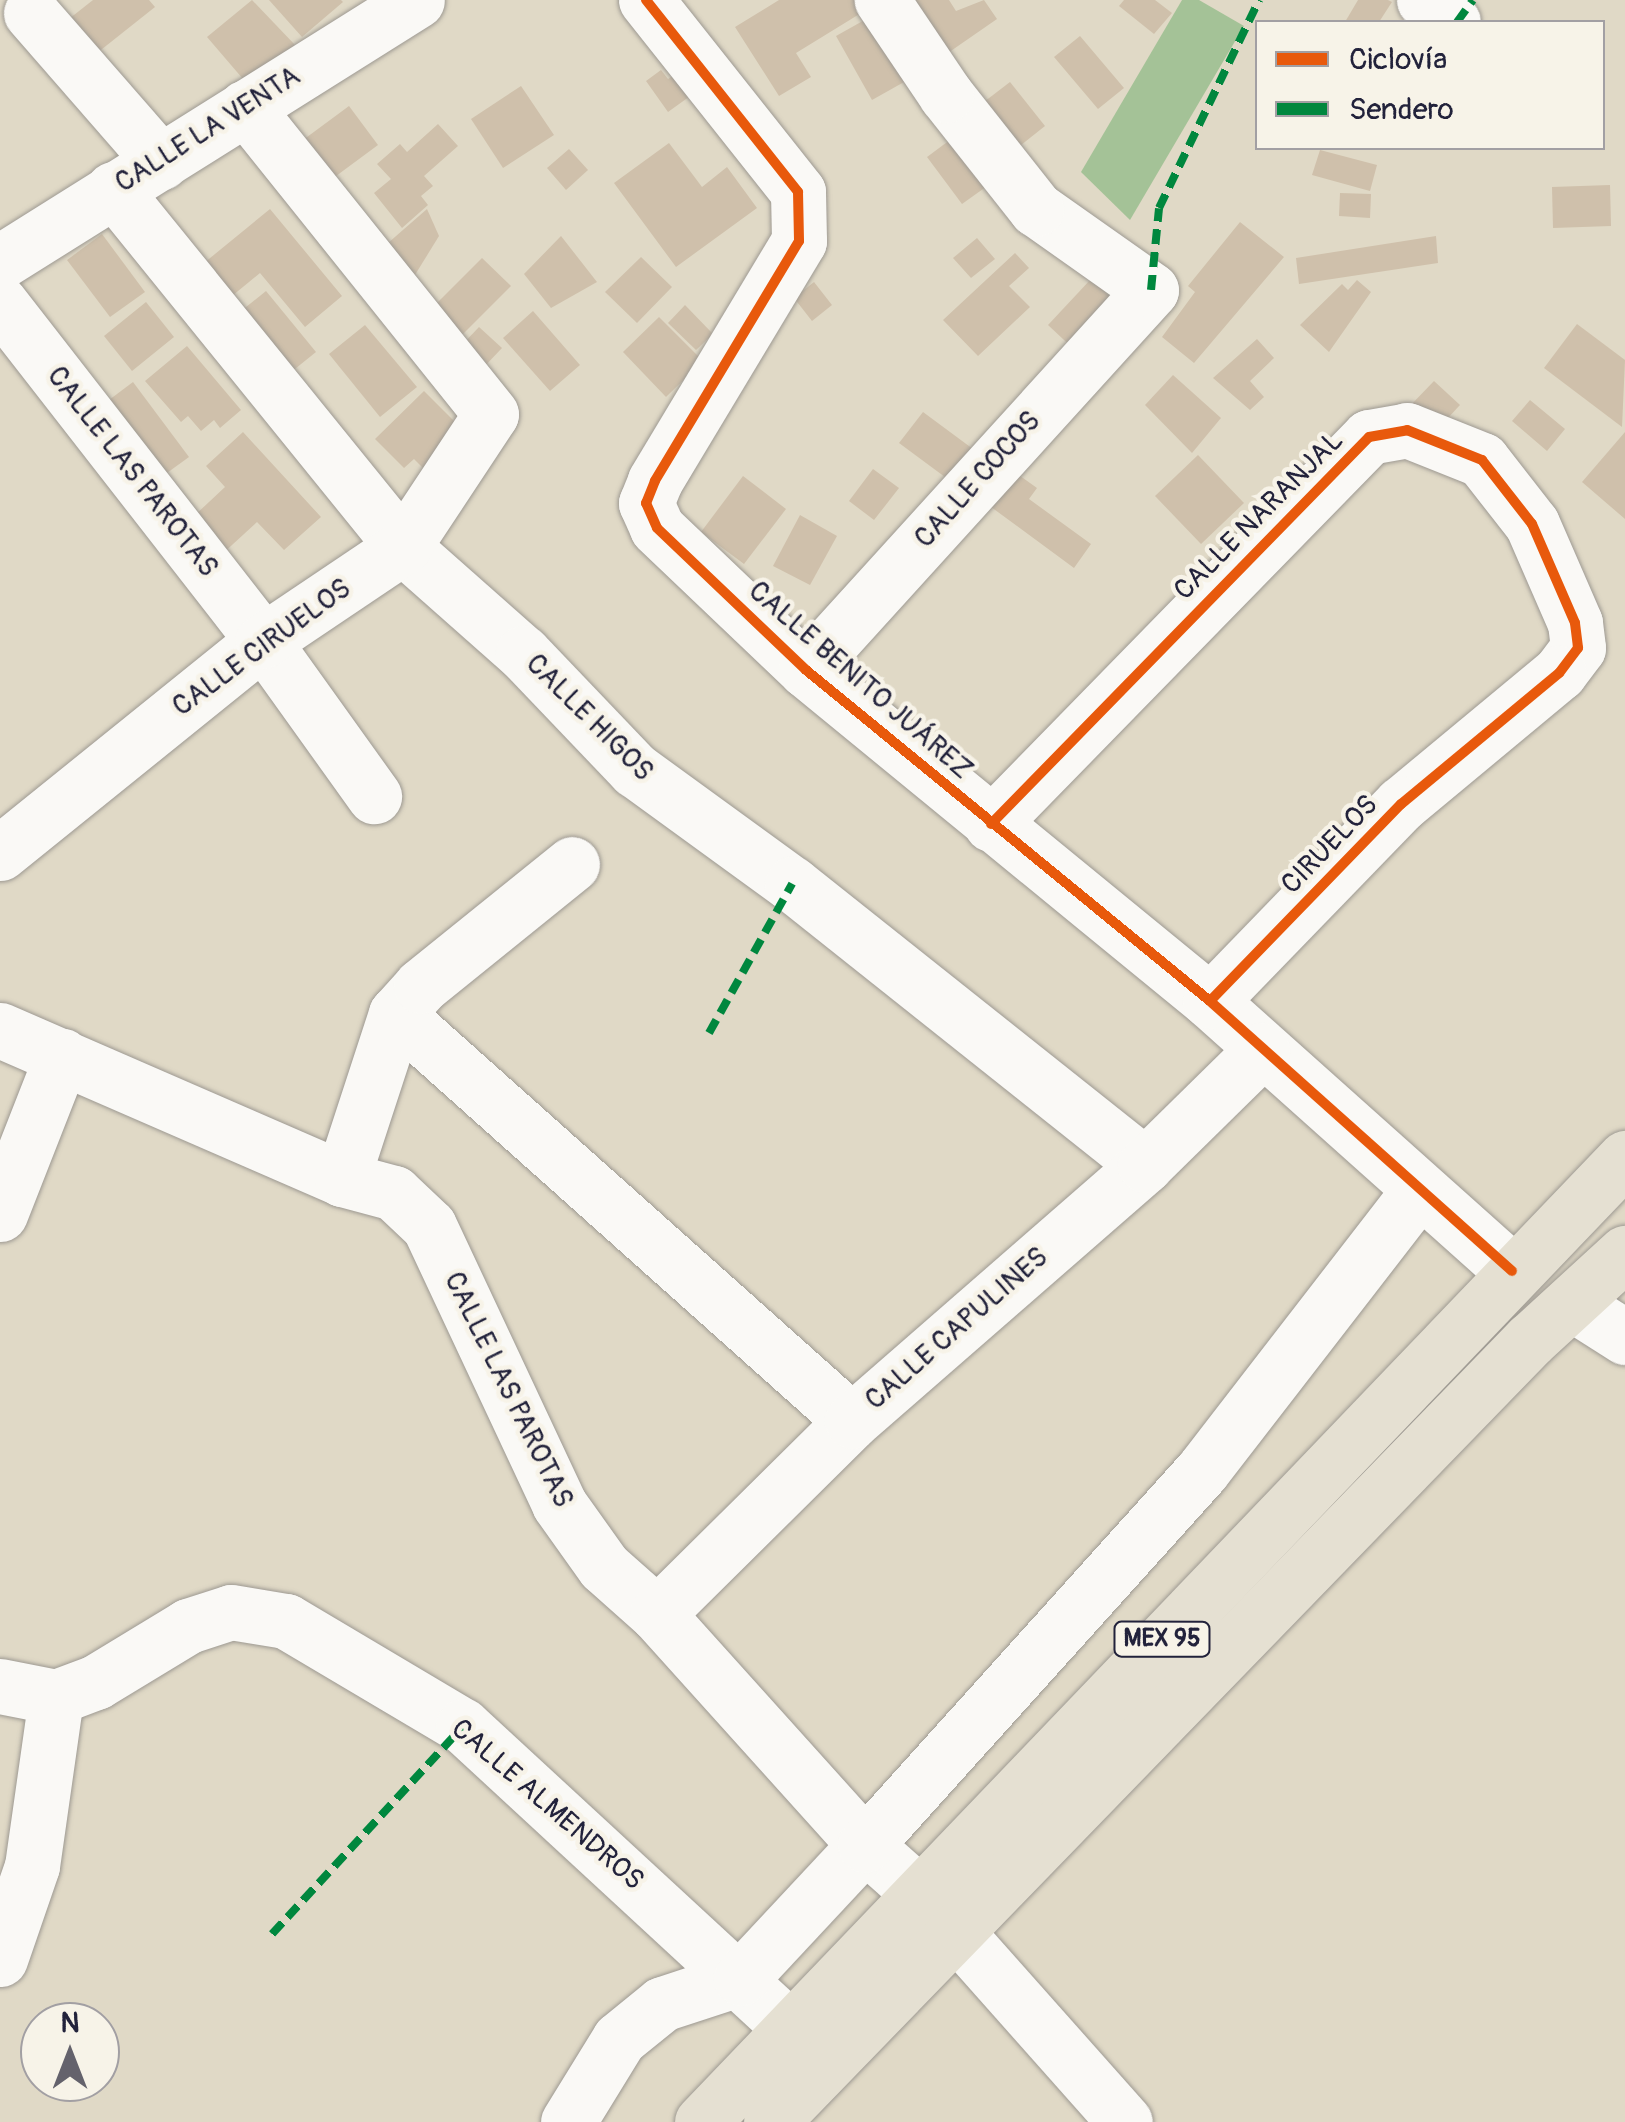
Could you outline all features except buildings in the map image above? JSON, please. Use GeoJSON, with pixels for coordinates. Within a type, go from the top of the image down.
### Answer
{"type":"FeatureCollection","features":[{"type":"Feature","properties":{"kind":"highway","name":"MEX 95"},"geometry":{"type":"LineString","coordinates":[[702,2122],[1512,1271],[1625,1158]]}},
{"type":"Feature","properties":{"kind":"highway","name":"MEX 95"},"geometry":{"type":"LineString","coordinates":[[771,2122],[1625,1253]]}},
{"type":"Feature","properties":{"kind":"street","name":"CALLE LA VENTA"},"geometry":{"type":"LineString","coordinates":[[0,262],[417,0]]}},
{"type":"Feature","properties":{"kind":"street","name":"CALLE BENITO JUÁREZ"},"geometry":{"type":"LineString","coordinates":[[646,0],[798,192],[799,241],[646,503],[658,528],[806,670],[1210,1001],[1418,1192],[1512,1271]]}},
{"type":"Feature","properties":{"kind":"street","name":"CALLE COCOS"},"geometry":{"type":"LineString","coordinates":[[806,670],[1151,290],[1036,209],[946,95],[882,0]]}},
{"type":"Feature","properties":{"kind":"street"},"geometry":{"type":"LineString","coordinates":[[1424,0],[1450,20]]}},
{"type":"Feature","properties":{"kind":"street"},"geometry":{"type":"LineString","coordinates":[[27,17],[160,162]]}},
{"type":"Feature","properties":{"kind":"street","name":"CALLE CIRUELOS"},"geometry":{"type":"LineString","coordinates":[[0,853],[263,642],[403,547],[491,414],[245,107]]}},
{"type":"Feature","properties":{"kind":"street","name":"CALLE HIGOS"},"geometry":{"type":"LineString","coordinates":[[112,189],[403,547],[522,653],[635,770],[792,884],[1144,1165]]}},
{"type":"Feature","properties":{"kind":"street","name":"CALLE LAS PAROTAS"},"geometry":{"type":"LineString","coordinates":[[0,302],[263,642],[374,796]]}},
{"type":"Feature","properties":{"kind":"street","name":"CALLE NARANJAL"},"geometry":{"type":"LineString","coordinates":[[992,824],[1369,437],[1407,430],[1482,460],[1532,524],[1574,622],[1578,648]]}},
{"type":"Feature","properties":{"kind":"street","name":"CIRUELOS"},"geometry":{"type":"LineString","coordinates":[[1210,1001],[1401,804],[1559,673],[1578,648]]}},
{"type":"Feature","properties":{"kind":"street"},"geometry":{"type":"LineString","coordinates":[[342,1179],[396,1014],[421,986],[572,864]]}},
{"type":"Feature","properties":{"kind":"street"},"geometry":{"type":"LineString","coordinates":[[396,1014],[852,1421]]}},
{"type":"Feature","properties":{"kind":"street","name":"CALLE LAS PAROTAS"},"geometry":{"type":"LineString","coordinates":[[0,1030],[342,1179],[394,1193],[429,1226],[559,1504],[604,1567],[658,1614],[865,1846],[920,1892]]}},
{"type":"Feature","properties":{"kind":"street","name":"CALLE CAPULINES"},"geometry":{"type":"LineString","coordinates":[[658,1614],[852,1421],[1144,1165],[1262,1050]]}},
{"type":"Feature","properties":{"kind":"street"},"geometry":{"type":"LineString","coordinates":[[0,1214],[62,1056]]}},
{"type":"Feature","properties":{"kind":"street"},"geometry":{"type":"LineString","coordinates":[[568,2122],[619,2039],[662,2004],[741,1978],[865,1846],[1202,1471],[1418,1192]]}},
{"type":"Feature","properties":{"kind":"street"},"geometry":{"type":"LineString","coordinates":[[1572,1304],[1625,1337]]}},
{"type":"Feature","properties":{"kind":"street","name":"CALLE ALMENDROS"},"geometry":{"type":"LineString","coordinates":[[56,1697],[96,1682],[188,1626],[231,1612],[286,1621],[463,1726],[741,1978],[790,2028]]}},
{"type":"Feature","properties":{"kind":"street"},"geometry":{"type":"LineString","coordinates":[[0,1686],[56,1697],[32,1866],[0,1959]]}},
{"type":"Feature","properties":{"kind":"street"},"geometry":{"type":"LineString","coordinates":[[958,1934],[1125,2122]]}},
{"type":"Feature","properties":{"kind":"green space"},"geometry":{"type":"Polygon","coordinates":[[[1182,0],[1199,0],[1244,26],[1130,220],[1081,172],[1182,0]]]}},
{"type":"Feature","properties":{"kind":"marked path"},"geometry":{"type":"LineString","coordinates":[[1151,290],[1159,208],[1259,0]]}},
{"type":"Feature","properties":{"kind":"marked path"},"geometry":{"type":"LineString","coordinates":[[1458,20],[1473,0]]}},
{"type":"Feature","properties":{"kind":"marked path"},"geometry":{"type":"LineString","coordinates":[[709,1033],[792,884]]}},
{"type":"Feature","properties":{"kind":"marked path"},"geometry":{"type":"LineString","coordinates":[[272,1934],[463,1726]]}},
{"type":"Feature","properties":{"kind":"cycle path"},"geometry":{"type":"LineString","coordinates":[[646,0],[798,192],[799,241],[655,481],[646,503],[657,528],[806,670],[1210,1001],[1512,1271]]}},
{"type":"Feature","properties":{"kind":"cycle path"},"geometry":{"type":"LineString","coordinates":[[991,824],[1369,437],[1407,430],[1482,460],[1532,524],[1575,623],[1578,648],[1559,673],[1401,804],[1210,1001]]}}]}
